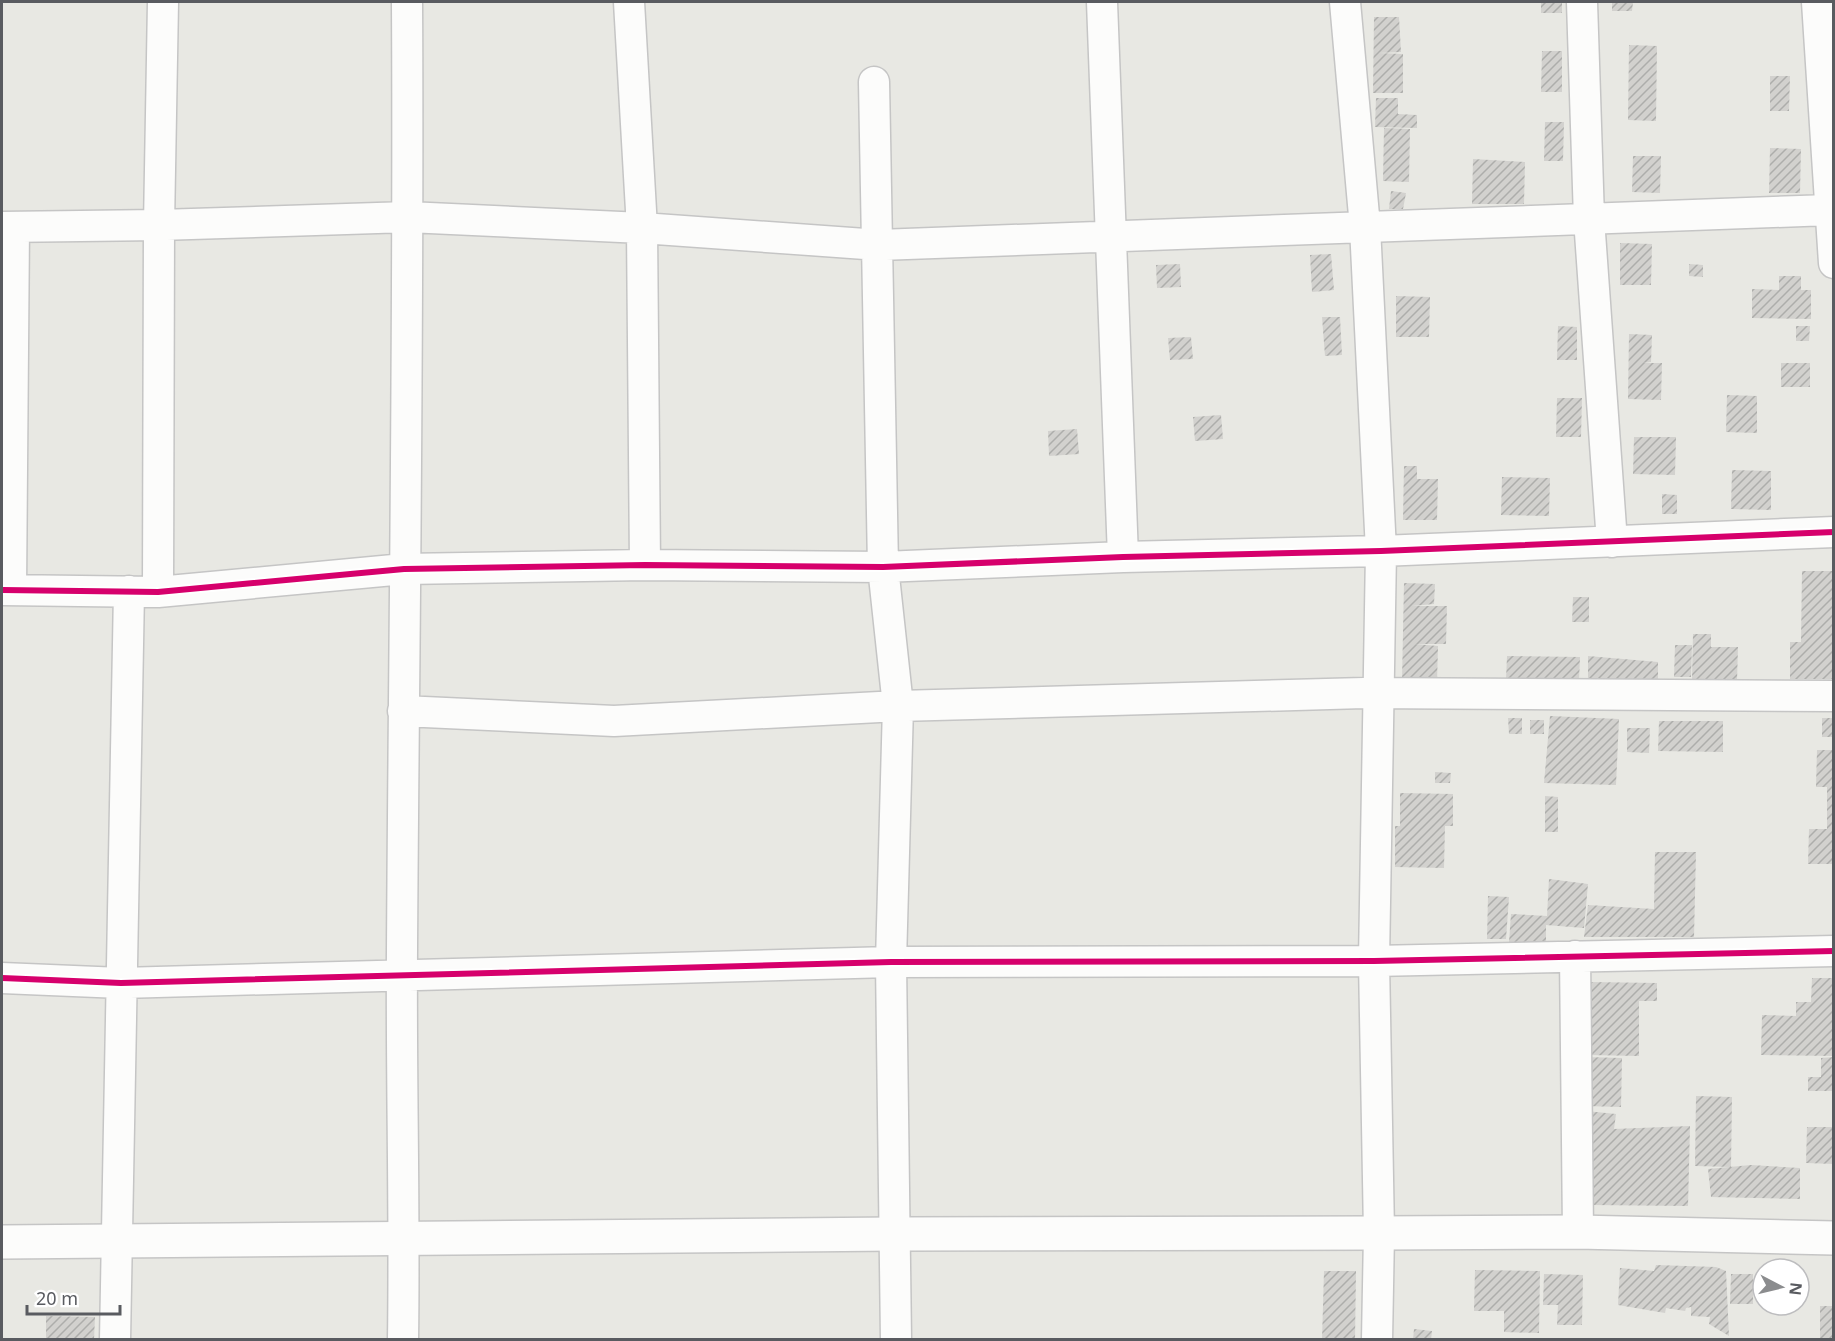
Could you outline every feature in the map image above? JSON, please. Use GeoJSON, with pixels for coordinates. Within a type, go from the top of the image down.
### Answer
{"type":"FeatureCollection","features":[{"type":"Feature","properties":{"kind":"street"},"geometry":{"type":"LineString","coordinates":[[158,592],[159,225],[163,2]]}},
{"type":"Feature","properties":{"kind":"street"},"geometry":{"type":"LineString","coordinates":[[403,1340],[405,1239],[402,975],[408,217],[407,2]]}},
{"type":"Feature","properties":{"kind":"street"},"geometry":{"type":"LineString","coordinates":[[629,2],[642,228],[645,565]]}},
{"type":"Feature","properties":{"kind":"street"},"geometry":{"type":"LineString","coordinates":[[1102,2],[1123,557]]}},
{"type":"Feature","properties":{"kind":"street"},"geometry":{"type":"LineString","coordinates":[[1345,2],[1365,227],[1381,551],[1374,961],[1379,1233],[1377,1340]]}},
{"type":"Feature","properties":{"kind":"street"},"geometry":{"type":"LineString","coordinates":[[1582,2],[1589,219],[1612,542]]}},
{"type":"Feature","properties":{"kind":"street"},"geometry":{"type":"LineString","coordinates":[[1817,2],[1833,263]]}},
{"type":"Feature","properties":{"kind":"street"},"geometry":{"type":"LineString","coordinates":[[874,82],[879,245],[883,567],[898,706],[891,962],[896,1340]]}},
{"type":"Feature","properties":{"kind":"street"},"geometry":{"type":"LineString","coordinates":[[1829,210],[879,245],[642,228],[408,217],[8,227],[6,590],[158,592],[404,569],[645,565],[883,567],[1123,557],[1381,551],[1833,532]]}},
{"type":"Feature","properties":{"kind":"street"},"geometry":{"type":"LineString","coordinates":[[115,1340],[129,591]]}},
{"type":"Feature","properties":{"kind":"street"},"geometry":{"type":"LineString","coordinates":[[404,711],[614,721],[898,706],[1378,693],[1833,696]]}},
{"type":"Feature","properties":{"kind":"street"},"geometry":{"type":"LineString","coordinates":[[2,978],[121,983],[891,962],[1374,961],[1833,951]]}},
{"type":"Feature","properties":{"kind":"street"},"geometry":{"type":"LineString","coordinates":[[1575,956],[1578,1232]]}},
{"type":"Feature","properties":{"kind":"street"},"geometry":{"type":"LineString","coordinates":[[2,1242],[895,1234],[1578,1232],[1833,1238]]}},
{"type":"Feature","properties":{"kind":"building"},"geometry":{"type":"Polygon","coordinates":[[[1541,2],[1562,2],[1562,13],[1541,13],[1541,2]]]}},
{"type":"Feature","properties":{"kind":"building"},"geometry":{"type":"Polygon","coordinates":[[[1612,2],[1633,2],[1632,11],[1612,11],[1612,2]]]}},
{"type":"Feature","properties":{"kind":"building"},"geometry":{"type":"Polygon","coordinates":[[[1374,17],[1399,17],[1401,52],[1378,53],[1403,54],[1403,93],[1373,93],[1374,17]]]}},
{"type":"Feature","properties":{"kind":"building"},"geometry":{"type":"Polygon","coordinates":[[[1629,45],[1657,46],[1656,121],[1628,120],[1629,45]]]}},
{"type":"Feature","properties":{"kind":"building"},"geometry":{"type":"Polygon","coordinates":[[[1542,51],[1562,51],[1562,92],[1541,92],[1542,51]]]}},
{"type":"Feature","properties":{"kind":"building"},"geometry":{"type":"Polygon","coordinates":[[[1770,76],[1790,76],[1789,111],[1770,111],[1770,76]]]}},
{"type":"Feature","properties":{"kind":"building"},"geometry":{"type":"Polygon","coordinates":[[[1376,98],[1398,98],[1398,114],[1417,115],[1417,128],[1375,127],[1376,98]]]}},
{"type":"Feature","properties":{"kind":"building"},"geometry":{"type":"Polygon","coordinates":[[[1545,122],[1564,122],[1563,161],[1544,161],[1545,122]]]}},
{"type":"Feature","properties":{"kind":"building"},"geometry":{"type":"Polygon","coordinates":[[[1384,128],[1410,129],[1409,182],[1383,181],[1384,128]]]}},
{"type":"Feature","properties":{"kind":"building"},"geometry":{"type":"Polygon","coordinates":[[[1770,148],[1801,149],[1800,193],[1769,193],[1770,148]]]}},
{"type":"Feature","properties":{"kind":"building"},"geometry":{"type":"Polygon","coordinates":[[[1633,156],[1661,156],[1660,193],[1632,192],[1633,156]]]}},
{"type":"Feature","properties":{"kind":"building"},"geometry":{"type":"Polygon","coordinates":[[[1473,159],[1525,162],[1524,204],[1472,204],[1473,159]]]}},
{"type":"Feature","properties":{"kind":"building"},"geometry":{"type":"Polygon","coordinates":[[[1391,191],[1406,193],[1403,209],[1389,209],[1391,191]]]}},
{"type":"Feature","properties":{"kind":"building"},"geometry":{"type":"Polygon","coordinates":[[[1620,243],[1652,244],[1651,285],[1620,285],[1620,243]]]}},
{"type":"Feature","properties":{"kind":"building"},"geometry":{"type":"Polygon","coordinates":[[[1331,254],[1334,290],[1312,292],[1310,255],[1331,254]]]}},
{"type":"Feature","properties":{"kind":"building"},"geometry":{"type":"Polygon","coordinates":[[[1180,264],[1181,287],[1157,288],[1156,265],[1180,264]]]}},
{"type":"Feature","properties":{"kind":"building"},"geometry":{"type":"Polygon","coordinates":[[[1689,264],[1703,265],[1703,277],[1689,276],[1689,264]]]}},
{"type":"Feature","properties":{"kind":"building"},"geometry":{"type":"Polygon","coordinates":[[[1779,276],[1801,276],[1801,290],[1811,290],[1811,319],[1752,318],[1752,289],[1779,290],[1779,276]]]}},
{"type":"Feature","properties":{"kind":"building"},"geometry":{"type":"Polygon","coordinates":[[[1396,296],[1430,297],[1429,337],[1396,337],[1396,296]]]}},
{"type":"Feature","properties":{"kind":"building"},"geometry":{"type":"Polygon","coordinates":[[[1322,317],[1340,317],[1342,355],[1325,356],[1322,317]]]}},
{"type":"Feature","properties":{"kind":"building"},"geometry":{"type":"Polygon","coordinates":[[[1558,326],[1577,327],[1577,360],[1557,360],[1558,326]]]}},
{"type":"Feature","properties":{"kind":"building"},"geometry":{"type":"Polygon","coordinates":[[[1796,326],[1810,326],[1809,341],[1796,341],[1796,326]]]}},
{"type":"Feature","properties":{"kind":"building"},"geometry":{"type":"Polygon","coordinates":[[[1629,334],[1652,335],[1651,362],[1643,363],[1662,363],[1661,400],[1628,399],[1629,334]]]}},
{"type":"Feature","properties":{"kind":"building"},"geometry":{"type":"Polygon","coordinates":[[[1191,337],[1193,359],[1170,360],[1168,338],[1191,337]]]}},
{"type":"Feature","properties":{"kind":"building"},"geometry":{"type":"Polygon","coordinates":[[[1781,363],[1810,363],[1810,387],[1781,387],[1781,363]]]}},
{"type":"Feature","properties":{"kind":"building"},"geometry":{"type":"Polygon","coordinates":[[[1727,395],[1757,396],[1757,433],[1726,432],[1727,395]]]}},
{"type":"Feature","properties":{"kind":"building"},"geometry":{"type":"Polygon","coordinates":[[[1557,398],[1582,398],[1581,437],[1556,437],[1557,398]]]}},
{"type":"Feature","properties":{"kind":"building"},"geometry":{"type":"Polygon","coordinates":[[[1221,415],[1223,439],[1195,441],[1193,417],[1221,415]]]}},
{"type":"Feature","properties":{"kind":"building"},"geometry":{"type":"Polygon","coordinates":[[[1077,429],[1079,454],[1049,456],[1048,431],[1077,429]]]}},
{"type":"Feature","properties":{"kind":"building"},"geometry":{"type":"Polygon","coordinates":[[[1634,437],[1676,437],[1675,475],[1633,474],[1634,437]]]}},
{"type":"Feature","properties":{"kind":"building"},"geometry":{"type":"Polygon","coordinates":[[[1404,466],[1417,466],[1417,479],[1438,479],[1437,520],[1403,520],[1404,466]]]}},
{"type":"Feature","properties":{"kind":"building"},"geometry":{"type":"Polygon","coordinates":[[[1732,470],[1771,471],[1771,510],[1731,509],[1732,470]]]}},
{"type":"Feature","properties":{"kind":"building"},"geometry":{"type":"Polygon","coordinates":[[[1502,477],[1550,478],[1549,516],[1501,515],[1502,477]]]}},
{"type":"Feature","properties":{"kind":"building"},"geometry":{"type":"Polygon","coordinates":[[[1662,494],[1677,495],[1677,514],[1662,514],[1662,494]]]}},
{"type":"Feature","properties":{"kind":"building"},"geometry":{"type":"Polygon","coordinates":[[[1802,571],[1834,571],[1834,679],[1790,679],[1790,642],[1801,642],[1802,571]]]}},
{"type":"Feature","properties":{"kind":"building"},"geometry":{"type":"Polygon","coordinates":[[[1404,583],[1435,584],[1434,604],[1412,606],[1447,606],[1446,644],[1415,644],[1438,646],[1437,682],[1402,681],[1404,583]]]}},
{"type":"Feature","properties":{"kind":"building"},"geometry":{"type":"Polygon","coordinates":[[[1573,597],[1589,597],[1589,622],[1572,622],[1573,597]]]}},
{"type":"Feature","properties":{"kind":"building"},"geometry":{"type":"Polygon","coordinates":[[[1693,634],[1711,634],[1711,647],[1738,647],[1737,681],[1692,680],[1693,634]]]}},
{"type":"Feature","properties":{"kind":"building"},"geometry":{"type":"Polygon","coordinates":[[[1675,645],[1692,645],[1691,677],[1674,677],[1675,645]]]}},
{"type":"Feature","properties":{"kind":"building"},"geometry":{"type":"Polygon","coordinates":[[[1507,656],[1580,657],[1579,681],[1506,680],[1507,656]]]}},
{"type":"Feature","properties":{"kind":"building"},"geometry":{"type":"Polygon","coordinates":[[[1588,656],[1658,662],[1658,680],[1588,679],[1588,656]]]}},
{"type":"Feature","properties":{"kind":"building"},"geometry":{"type":"Polygon","coordinates":[[[1550,716],[1619,719],[1616,785],[1544,783],[1550,716]]]}},
{"type":"Feature","properties":{"kind":"building"},"geometry":{"type":"Polygon","coordinates":[[[1508,718],[1522,718],[1522,734],[1509,734],[1508,718]]]}},
{"type":"Feature","properties":{"kind":"building"},"geometry":{"type":"Polygon","coordinates":[[[1822,718],[1834,718],[1834,737],[1822,737],[1822,718]]]}},
{"type":"Feature","properties":{"kind":"building"},"geometry":{"type":"Polygon","coordinates":[[[1530,720],[1544,720],[1544,734],[1530,734],[1530,720]]]}},
{"type":"Feature","properties":{"kind":"building"},"geometry":{"type":"Polygon","coordinates":[[[1659,721],[1723,721],[1723,752],[1658,751],[1659,721]]]}},
{"type":"Feature","properties":{"kind":"building"},"geometry":{"type":"Polygon","coordinates":[[[1627,728],[1650,728],[1649,753],[1627,752],[1627,728]]]}},
{"type":"Feature","properties":{"kind":"building"},"geometry":{"type":"Polygon","coordinates":[[[1817,750],[1834,750],[1834,864],[1808,864],[1809,829],[1827,829],[1827,787],[1816,787],[1817,750]]]}},
{"type":"Feature","properties":{"kind":"building"},"geometry":{"type":"Polygon","coordinates":[[[1435,772],[1451,773],[1450,783],[1435,783],[1435,772]]]}},
{"type":"Feature","properties":{"kind":"building"},"geometry":{"type":"Polygon","coordinates":[[[1400,793],[1453,794],[1453,826],[1445,826],[1444,868],[1395,867],[1395,826],[1400,826],[1400,793]]]}},
{"type":"Feature","properties":{"kind":"building"},"geometry":{"type":"Polygon","coordinates":[[[1545,796],[1558,797],[1558,832],[1545,832],[1545,796]]]}},
{"type":"Feature","properties":{"kind":"building"},"geometry":{"type":"Polygon","coordinates":[[[1655,852],[1696,852],[1694,937],[1584,937],[1588,905],[1654,909],[1655,852]]]}},
{"type":"Feature","properties":{"kind":"building"},"geometry":{"type":"Polygon","coordinates":[[[1549,879],[1588,884],[1584,928],[1546,925],[1546,942],[1509,942],[1511,914],[1547,916],[1549,879]]]}},
{"type":"Feature","properties":{"kind":"building"},"geometry":{"type":"Polygon","coordinates":[[[1488,896],[1509,897],[1506,939],[1487,939],[1488,896]]]}},
{"type":"Feature","properties":{"kind":"building"},"geometry":{"type":"Polygon","coordinates":[[[1812,978],[1834,978],[1834,1056],[1761,1055],[1762,1015],[1796,1016],[1796,1002],[1811,1002],[1812,978]]]}},
{"type":"Feature","properties":{"kind":"building"},"geometry":{"type":"Polygon","coordinates":[[[1589,982],[1657,983],[1657,1001],[1639,1001],[1639,1056],[1588,1055],[1589,982]]]}},
{"type":"Feature","properties":{"kind":"building"},"geometry":{"type":"Polygon","coordinates":[[[1585,1057],[1622,1058],[1621,1107],[1584,1106],[1585,1057]]]}},
{"type":"Feature","properties":{"kind":"building"},"geometry":{"type":"Polygon","coordinates":[[[1834,1057],[1834,1091],[1808,1091],[1808,1077],[1821,1077],[1821,1058],[1834,1057]]]}},
{"type":"Feature","properties":{"kind":"building"},"geometry":{"type":"Polygon","coordinates":[[[1696,1096],[1732,1097],[1731,1167],[1695,1166],[1696,1096]]]}},
{"type":"Feature","properties":{"kind":"building"},"geometry":{"type":"Polygon","coordinates":[[[1586,1111],[1616,1114],[1614,1129],[1690,1126],[1688,1206],[1590,1205],[1586,1111]]]}},
{"type":"Feature","properties":{"kind":"building"},"geometry":{"type":"Polygon","coordinates":[[[1807,1127],[1834,1127],[1834,1164],[1806,1163],[1807,1127]]]}},
{"type":"Feature","properties":{"kind":"building"},"geometry":{"type":"Polygon","coordinates":[[[1751,1165],[1800,1168],[1800,1199],[1711,1197],[1708,1169],[1751,1165]]]}},
{"type":"Feature","properties":{"kind":"building"},"geometry":{"type":"Polygon","coordinates":[[[1656,1265],[1716,1267],[1726,1271],[1729,1336],[1709,1324],[1710,1317],[1691,1316],[1691,1307],[1686,1308],[1685,1311],[1666,1308],[1665,1313],[1618,1305],[1620,1268],[1654,1271],[1656,1265]]]}},
{"type":"Feature","properties":{"kind":"building"},"geometry":{"type":"Polygon","coordinates":[[[1475,1270],[1540,1271],[1539,1333],[1504,1332],[1504,1311],[1474,1311],[1475,1270]]]}},
{"type":"Feature","properties":{"kind":"building"},"geometry":{"type":"Polygon","coordinates":[[[1324,1271],[1356,1271],[1355,1340],[1322,1340],[1324,1271]]]}},
{"type":"Feature","properties":{"kind":"building"},"geometry":{"type":"Polygon","coordinates":[[[1544,1274],[1583,1275],[1582,1325],[1557,1325],[1558,1305],[1543,1305],[1544,1274]]]}},
{"type":"Feature","properties":{"kind":"building"},"geometry":{"type":"Polygon","coordinates":[[[1731,1274],[1751,1274],[1751,1304],[1730,1304],[1731,1274]]]}},
{"type":"Feature","properties":{"kind":"building"},"geometry":{"type":"Polygon","coordinates":[[[1820,1306],[1834,1306],[1834,1340],[1820,1340],[1820,1306]]]}},
{"type":"Feature","properties":{"kind":"building"},"geometry":{"type":"Polygon","coordinates":[[[46,1316],[95,1317],[94,1340],[46,1340],[46,1316]]]}},
{"type":"Feature","properties":{"kind":"building"},"geometry":{"type":"Polygon","coordinates":[[[1414,1329],[1432,1331],[1431,1340],[1413,1340],[1414,1329]]]}},
{"type":"Feature","properties":{"kind":"cycle path"},"geometry":{"type":"LineString","coordinates":[[2,590],[158,592],[404,569],[645,565],[883,567],[1123,557],[1381,551],[1834,532]]}},
{"type":"Feature","properties":{"kind":"cycle path"},"geometry":{"type":"LineString","coordinates":[[2,978],[121,983],[891,962],[1374,961],[1834,951]]}}]}
